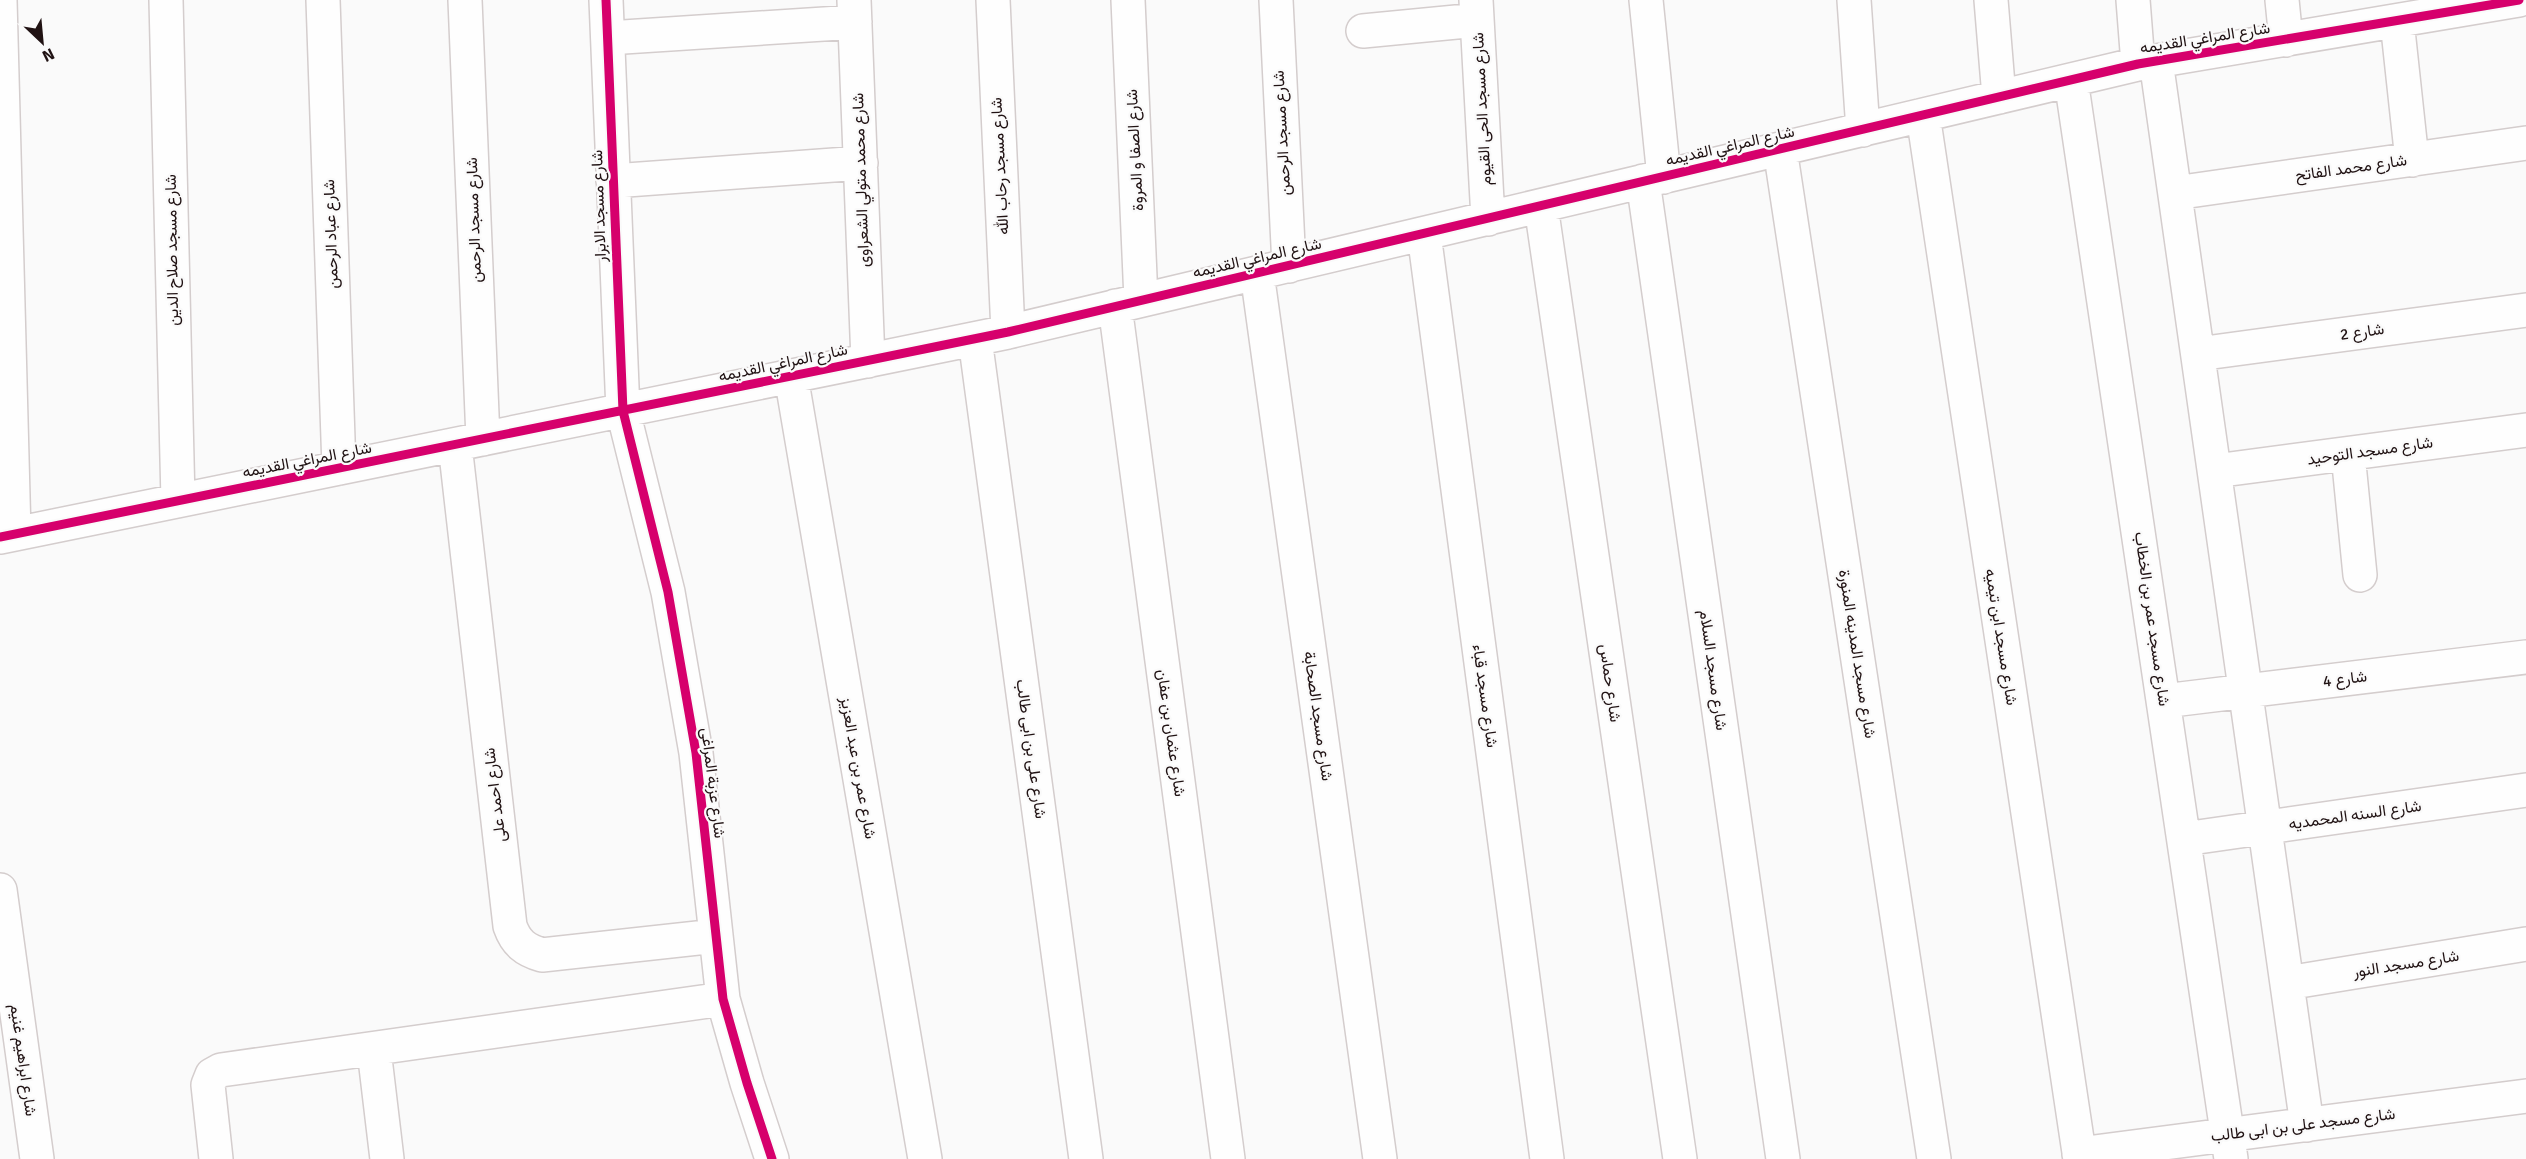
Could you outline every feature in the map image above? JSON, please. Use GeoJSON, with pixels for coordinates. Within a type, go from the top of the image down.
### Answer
{"type":"FeatureCollection","features":[{"type":"Feature","properties":{"kind":"street"},"geometry":{"type":"LineString","coordinates":[[0,0],[7,535]]}},
{"type":"Feature","properties":{"kind":"street","name":"شارع مسجد صلاح الدين"},"geometry":{"type":"LineString","coordinates":[[166,0],[177,501]]}},
{"type":"Feature","properties":{"kind":"street","name":"شارع عباد الرحمن"},"geometry":{"type":"LineString","coordinates":[[323,0],[339,468]]}},
{"type":"Feature","properties":{"kind":"street","name":"شارع مسجد الرحمن"},"geometry":{"type":"LineString","coordinates":[[465,0],[469,442]]}},
{"type":"Feature","properties":{"kind":"street","name":"شارع مسجد الابرار"},"geometry":{"type":"LineString","coordinates":[[606,0],[623,411]]}},
{"type":"Feature","properties":{"kind":"street","name":"شارع مسجد رحاب الله"},"geometry":{"type":"LineString","coordinates":[[993,0],[1008,332]]}},
{"type":"Feature","properties":{"kind":"street","name":"شارع الصفا و المروة"},"geometry":{"type":"LineString","coordinates":[[1128,0],[1128,303]]}},
{"type":"Feature","properties":{"kind":"street","name":"شارع مسجد الرحمن"},"geometry":{"type":"LineString","coordinates":[[1276,0],[1289,266]]}},
{"type":"Feature","properties":{"kind":"street","name":"شارع مسجد السلام"},"geometry":{"type":"LineString","coordinates":[[1646,0],[1653,179],[1783,1159]]}},
{"type":"Feature","properties":{"kind":"street"},"geometry":{"type":"LineString","coordinates":[[1854,0],[1863,130]]}},
{"type":"Feature","properties":{"kind":"street"},"geometry":{"type":"LineString","coordinates":[[1991,0],[1999,98]]}},
{"type":"Feature","properties":{"kind":"street"},"geometry":{"type":"LineString","coordinates":[[2133,0],[2175,193],[2307,1125]]}},
{"type":"Feature","properties":{"kind":"street"},"geometry":{"type":"LineString","coordinates":[[2282,0],[2286,40]]}},
{"type":"Feature","properties":{"kind":"street","name":"شارع المراغي القديمه"},"geometry":{"type":"LineString","coordinates":[[7,535],[1008,332],[2147,63],[2286,40],[2411,13],[2519,0]]}},
{"type":"Feature","properties":{"kind":"street"},"geometry":{"type":"LineString","coordinates":[[1363,31],[1476,10]]}},
{"type":"Feature","properties":{"kind":"street","name":"شارع مسجد الحى القيوم"},"geometry":{"type":"LineString","coordinates":[[1476,10],[1488,219]]}},
{"type":"Feature","properties":{"kind":"street"},"geometry":{"type":"LineString","coordinates":[[608,38],[855,11]]}},
{"type":"Feature","properties":{"kind":"street","name":"شارع محمد متولي الشعراوى"},"geometry":{"type":"LineString","coordinates":[[855,11],[868,361]]}},
{"type":"Feature","properties":{"kind":"street"},"geometry":{"type":"LineString","coordinates":[[2411,13],[2412,160]]}},
{"type":"Feature","properties":{"kind":"street","name":"شارع مسجد عمر بن الخطاب"},"geometry":{"type":"LineString","coordinates":[[2071,80],[2229,1147]]}},
{"type":"Feature","properties":{"kind":"street","name":"شارع مسجد ابن تيميه"},"geometry":{"type":"LineString","coordinates":[[1923,115],[2079,1157]]}},
{"type":"Feature","properties":{"kind":"street","name":"شارع محمد الفاتح"},"geometry":{"type":"LineString","coordinates":[[2175,193],[2526,143]]}},
{"type":"Feature","properties":{"kind":"street","name":"شارع مسجد المدينه المنورة"},"geometry":{"type":"LineString","coordinates":[[1780,149],[1934,1159]]}},
{"type":"Feature","properties":{"kind":"street"},"geometry":{"type":"LineString","coordinates":[[613,182],[861,163]]}},
{"type":"Feature","properties":{"kind":"street","name":"شارع حماس"},"geometry":{"type":"LineString","coordinates":[[1541,206],[1680,1159]]}},
{"type":"Feature","properties":{"kind":"street","name":"شارع مسجد قباء"},"geometry":{"type":"LineString","coordinates":[[1424,234],[1547,1159]]}},
{"type":"Feature","properties":{"kind":"street","name":"شارع مسجد الصحابة"},"geometry":{"type":"LineString","coordinates":[[1257,273],[1380,1159]]}},
{"type":"Feature","properties":{"kind":"street","name":"شارع عثمان بن عفان"},"geometry":{"type":"LineString","coordinates":[[1128,303],[1228,1159]]}},
{"type":"Feature","properties":{"kind":"street","name":"شارع 2"},"geometry":{"type":"LineString","coordinates":[[2198,354],[2526,310]]}},
{"type":"Feature","properties":{"kind":"street","name":"شارع على بن ابى طالب"},"geometry":{"type":"LineString","coordinates":[[975,339],[1086,1159]]}},
{"type":"Feature","properties":{"kind":"street","name":"شارع عمر بن عبد العزيز"},"geometry":{"type":"LineString","coordinates":[[790,376],[925,1159]]}},
{"type":"Feature","properties":{"kind":"street","name":"شارع عزبة المراغى"},"geometry":{"type":"LineString","coordinates":[[623,411],[668,592],[692,730],[723,999],[772,1159]]}},
{"type":"Feature","properties":{"kind":"street","name":"شارع مسجد التوحيد"},"geometry":{"type":"LineString","coordinates":[[2215,471],[2526,430]]}},
{"type":"Feature","properties":{"kind":"street","name":"شارع احمد على"},"geometry":{"type":"LineString","coordinates":[[469,442],[510,927],[514,937],[522,946],[542,955],[716,936]]}},
{"type":"Feature","properties":{"kind":"street"},"geometry":{"type":"LineString","coordinates":[[2348,454],[2360,575]]}},
{"type":"Feature","properties":{"kind":"street","name":"شارع 4"},"geometry":{"type":"LineString","coordinates":[[2164,701],[2526,657]]}},
{"type":"Feature","properties":{"kind":"street","name":"شارع السنه المحمديه"},"geometry":{"type":"LineString","coordinates":[[2184,839],[2526,790]]}},
{"type":"Feature","properties":{"kind":"street","name":"شارع ابراهيم غنيم"},"geometry":{"type":"LineString","coordinates":[[0,890],[37,1159]]}},
{"type":"Feature","properties":{"kind":"street","name":"شارع مسجد النور"},"geometry":{"type":"LineString","coordinates":[[2287,983],[2526,944]]}},
{"type":"Feature","properties":{"kind":"street"},"geometry":{"type":"LineString","coordinates":[[216,1159],[208,1085],[212,1075],[221,1070],[723,999]]}},
{"type":"Feature","properties":{"kind":"street"},"geometry":{"type":"LineString","coordinates":[[374,1050],[387,1159]]}},
{"type":"Feature","properties":{"kind":"street","name":"شارع مسجد على بن ابى طالب"},"geometry":{"type":"LineString","coordinates":[[2079,1157],[2229,1147],[2307,1125],[2526,1096]]}},
{"type":"Feature","properties":{"kind":"cycle path"},"geometry":{"type":"LineString","coordinates":[[606,0],[623,411],[668,592],[696,753],[723,999],[772,1159]]}},
{"type":"Feature","properties":{"kind":"cycle path"},"geometry":{"type":"LineString","coordinates":[[0,537],[1008,332],[2138,64],[2519,0]]}}]}
